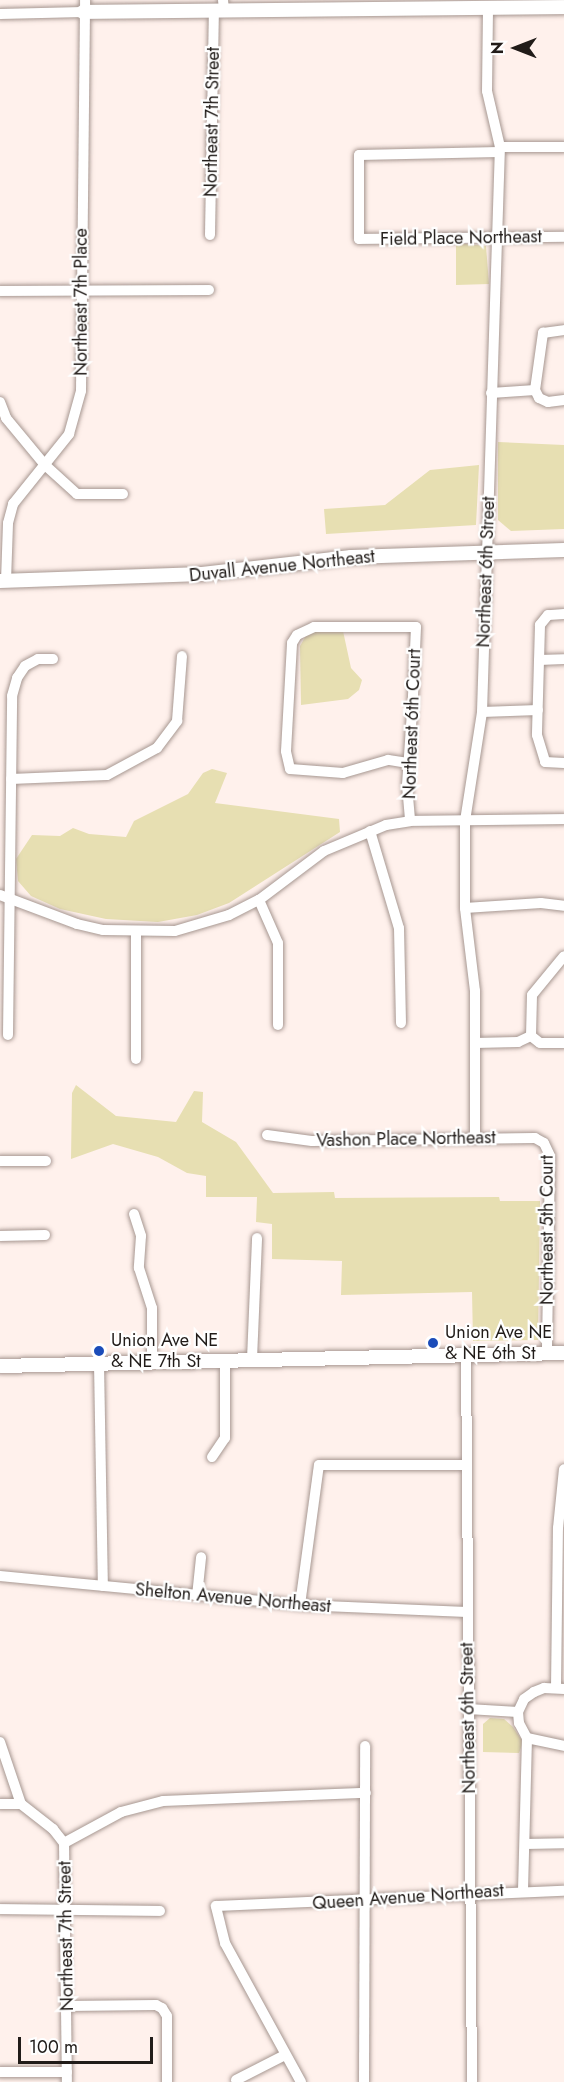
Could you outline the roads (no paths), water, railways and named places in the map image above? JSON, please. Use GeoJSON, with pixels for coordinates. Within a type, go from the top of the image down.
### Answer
{"type":"FeatureCollection","features":[{"type":"Feature","properties":{"kind":"street"},"geometry":{"type":"LineString","coordinates":[[0,14],[84,6],[492,4],[564,7]]}},
{"type":"Feature","properties":{"kind":"street","name":"Northeast 6th Street"},"geometry":{"type":"LineString","coordinates":[[475,1138],[474,991],[465,908],[465,820],[482,712],[484,552],[489,527],[491,393],[500,149],[487,91],[492,4]]}},
{"type":"Feature","properties":{"kind":"street","name":"Northeast 7th Place"},"geometry":{"type":"LineString","coordinates":[[3,581],[8,523],[13,504],[21,490],[45,465],[69,434],[77,414],[81,391],[84,6]]}},
{"type":"Feature","properties":{"kind":"street","name":"Northeast 7th Street"},"geometry":{"type":"LineString","coordinates":[[210,235],[221,6]]}},
{"type":"Feature","properties":{"kind":"street"},"geometry":{"type":"LineString","coordinates":[[500,149],[564,147]]}},
{"type":"Feature","properties":{"kind":"street","name":"Field Place Northeast"},"geometry":{"type":"LineString","coordinates":[[500,149],[359,155],[359,239],[564,237]]}},
{"type":"Feature","properties":{"kind":"street"},"geometry":{"type":"LineString","coordinates":[[0,291],[209,290]]}},
{"type":"Feature","properties":{"kind":"street"},"geometry":{"type":"LineString","coordinates":[[564,330],[543,333],[535,390],[538,398],[548,402],[564,400]]}},
{"type":"Feature","properties":{"kind":"street"},"geometry":{"type":"LineString","coordinates":[[491,393],[535,390]]}},
{"type":"Feature","properties":{"kind":"street"},"geometry":{"type":"LineString","coordinates":[[0,402],[6,418],[45,465],[77,494],[123,494]]}},
{"type":"Feature","properties":{"kind":"street","name":"Duvall Avenue Northeast"},"geometry":{"type":"LineString","coordinates":[[3,581],[183,576],[351,557],[564,550]]}},
{"type":"Feature","properties":{"kind":"street"},"geometry":{"type":"LineString","coordinates":[[564,614],[544,618],[540,625],[538,710],[538,748],[545,762],[564,764]]}},
{"type":"Feature","properties":{"kind":"street","name":"Northeast 6th Court"},"geometry":{"type":"LineString","coordinates":[[408,763],[388,760],[343,773],[290,769],[286,751],[292,643],[297,635],[314,627],[417,627],[408,763],[410,820]]}},
{"type":"Feature","properties":{"kind":"street"},"geometry":{"type":"LineString","coordinates":[[11,779],[107,775],[157,748],[177,721],[182,656]]}},
{"type":"Feature","properties":{"kind":"street"},"geometry":{"type":"LineString","coordinates":[[8,1035],[5,897],[11,779],[12,696],[17,678],[25,666],[38,659],[53,659]]}},
{"type":"Feature","properties":{"kind":"street"},"geometry":{"type":"LineString","coordinates":[[539,660],[564,659]]}},
{"type":"Feature","properties":{"kind":"street"},"geometry":{"type":"LineString","coordinates":[[482,712],[538,710]]}},
{"type":"Feature","properties":{"kind":"street"},"geometry":{"type":"LineString","coordinates":[[5,897],[77,924],[136,932],[175,932],[201,926],[259,900],[324,851],[370,831],[410,820],[564,819]]}},
{"type":"Feature","properties":{"kind":"street"},"geometry":{"type":"LineString","coordinates":[[370,831],[399,928],[401,1023]]}},
{"type":"Feature","properties":{"kind":"street"},"geometry":{"type":"LineString","coordinates":[[259,900],[278,943],[278,1025]]}},
{"type":"Feature","properties":{"kind":"street"},"geometry":{"type":"LineString","coordinates":[[465,908],[541,903],[564,906]]}},
{"type":"Feature","properties":{"kind":"street"},"geometry":{"type":"LineString","coordinates":[[136,932],[136,1059]]}},
{"type":"Feature","properties":{"kind":"street"},"geometry":{"type":"LineString","coordinates":[[531,1036],[532,995],[564,956]]}},
{"type":"Feature","properties":{"kind":"street"},"geometry":{"type":"LineString","coordinates":[[475,1043],[518,1042],[531,1036]]}},
{"type":"Feature","properties":{"kind":"street"},"geometry":{"type":"LineString","coordinates":[[531,1036],[540,1043],[564,1043]]}},
{"type":"Feature","properties":{"kind":"street","name":"Vashon Place Northeast"},"geometry":{"type":"LineString","coordinates":[[267,1135],[312,1141],[535,1138],[544,1143]]}},
{"type":"Feature","properties":{"kind":"street","name":"Northeast 5th Court"},"geometry":{"type":"LineString","coordinates":[[544,1143],[550,1156],[547,1353]]}},
{"type":"Feature","properties":{"kind":"street"},"geometry":{"type":"LineString","coordinates":[[0,1161],[46,1161]]}},
{"type":"Feature","properties":{"kind":"street"},"geometry":{"type":"LineString","coordinates":[[134,1214],[141,1236],[140,1268],[152,1308],[152,1362]]}},
{"type":"Feature","properties":{"kind":"street"},"geometry":{"type":"LineString","coordinates":[[0,1236],[45,1235]]}},
{"type":"Feature","properties":{"kind":"street"},"geometry":{"type":"LineString","coordinates":[[252,1359],[257,1238]]}},
{"type":"Feature","properties":{"kind":"street"},"geometry":{"type":"LineString","coordinates":[[0,1366],[564,1353]]}},
{"type":"Feature","properties":{"kind":"street","name":"Northeast 6th Street"},"geometry":{"type":"LineString","coordinates":[[466,1354],[466,1612],[472,2082]]}},
{"type":"Feature","properties":{"kind":"street"},"geometry":{"type":"LineString","coordinates":[[212,1457],[225,1438],[225,1360]]}},
{"type":"Feature","properties":{"kind":"street"},"geometry":{"type":"LineString","coordinates":[[99,1363],[103,1586]]}},
{"type":"Feature","properties":{"kind":"street"},"geometry":{"type":"LineString","coordinates":[[300,1605],[319,1465],[466,1465]]}},
{"type":"Feature","properties":{"kind":"street"},"geometry":{"type":"LineString","coordinates":[[523,1891],[527,1738],[519,1723],[518,1712],[529,1695],[543,1688],[560,1688],[564,1469]]}},
{"type":"Feature","properties":{"kind":"street"},"geometry":{"type":"LineString","coordinates":[[196,1596],[201,1557]]}},
{"type":"Feature","properties":{"kind":"street","name":"Shelton Avenue Northeast"},"geometry":{"type":"LineString","coordinates":[[0,1576],[300,1605],[466,1612]]}},
{"type":"Feature","properties":{"kind":"street"},"geometry":{"type":"LineString","coordinates":[[468,1709],[518,1712]]}},
{"type":"Feature","properties":{"kind":"street"},"geometry":{"type":"LineString","coordinates":[[527,1738],[564,1746]]}},
{"type":"Feature","properties":{"kind":"street"},"geometry":{"type":"LineString","coordinates":[[0,1742],[21,1804],[0,1804]]}},
{"type":"Feature","properties":{"kind":"street"},"geometry":{"type":"LineString","coordinates":[[364,2082],[365,1746]]}},
{"type":"Feature","properties":{"kind":"street"},"geometry":{"type":"LineString","coordinates":[[64,1843],[121,1812],[163,1801],[366,1793]]}},
{"type":"Feature","properties":{"kind":"street","name":"Northeast 7th Street"},"geometry":{"type":"LineString","coordinates":[[21,1804],[53,1828],[64,1843],[67,1908],[67,2077]]}},
{"type":"Feature","properties":{"kind":"street"},"geometry":{"type":"LineString","coordinates":[[525,1844],[564,1843]]}},
{"type":"Feature","properties":{"kind":"street","name":"Queen Avenue Northeast"},"geometry":{"type":"LineString","coordinates":[[285,2055],[225,1943],[216,1906],[450,1899],[470,1892],[564,1891]]}},
{"type":"Feature","properties":{"kind":"street"},"geometry":{"type":"LineString","coordinates":[[0,1909],[67,1908],[160,1911]]}},
{"type":"Feature","properties":{"kind":"street"},"geometry":{"type":"LineString","coordinates":[[67,2006],[156,2005],[167,2016],[167,2082]]}},
{"type":"Feature","properties":{"kind":"street"},"geometry":{"type":"LineString","coordinates":[[236,2080],[285,2055],[301,2082]]}},
{"type":"Feature","properties":{"kind":"street"},"geometry":{"type":"LineString","coordinates":[[0,2072],[67,2077]]}},
{"type":"Feature","properties":{"kind":"place","name":"Union Ave NE & NE 6th St"},"geometry":{"type":"Point","coordinates":[433,1343]}},
{"type":"Feature","properties":{"kind":"place","name":"Union Ave NE & NE 7th St"},"geometry":{"type":"Point","coordinates":[99,1351]}}]}
